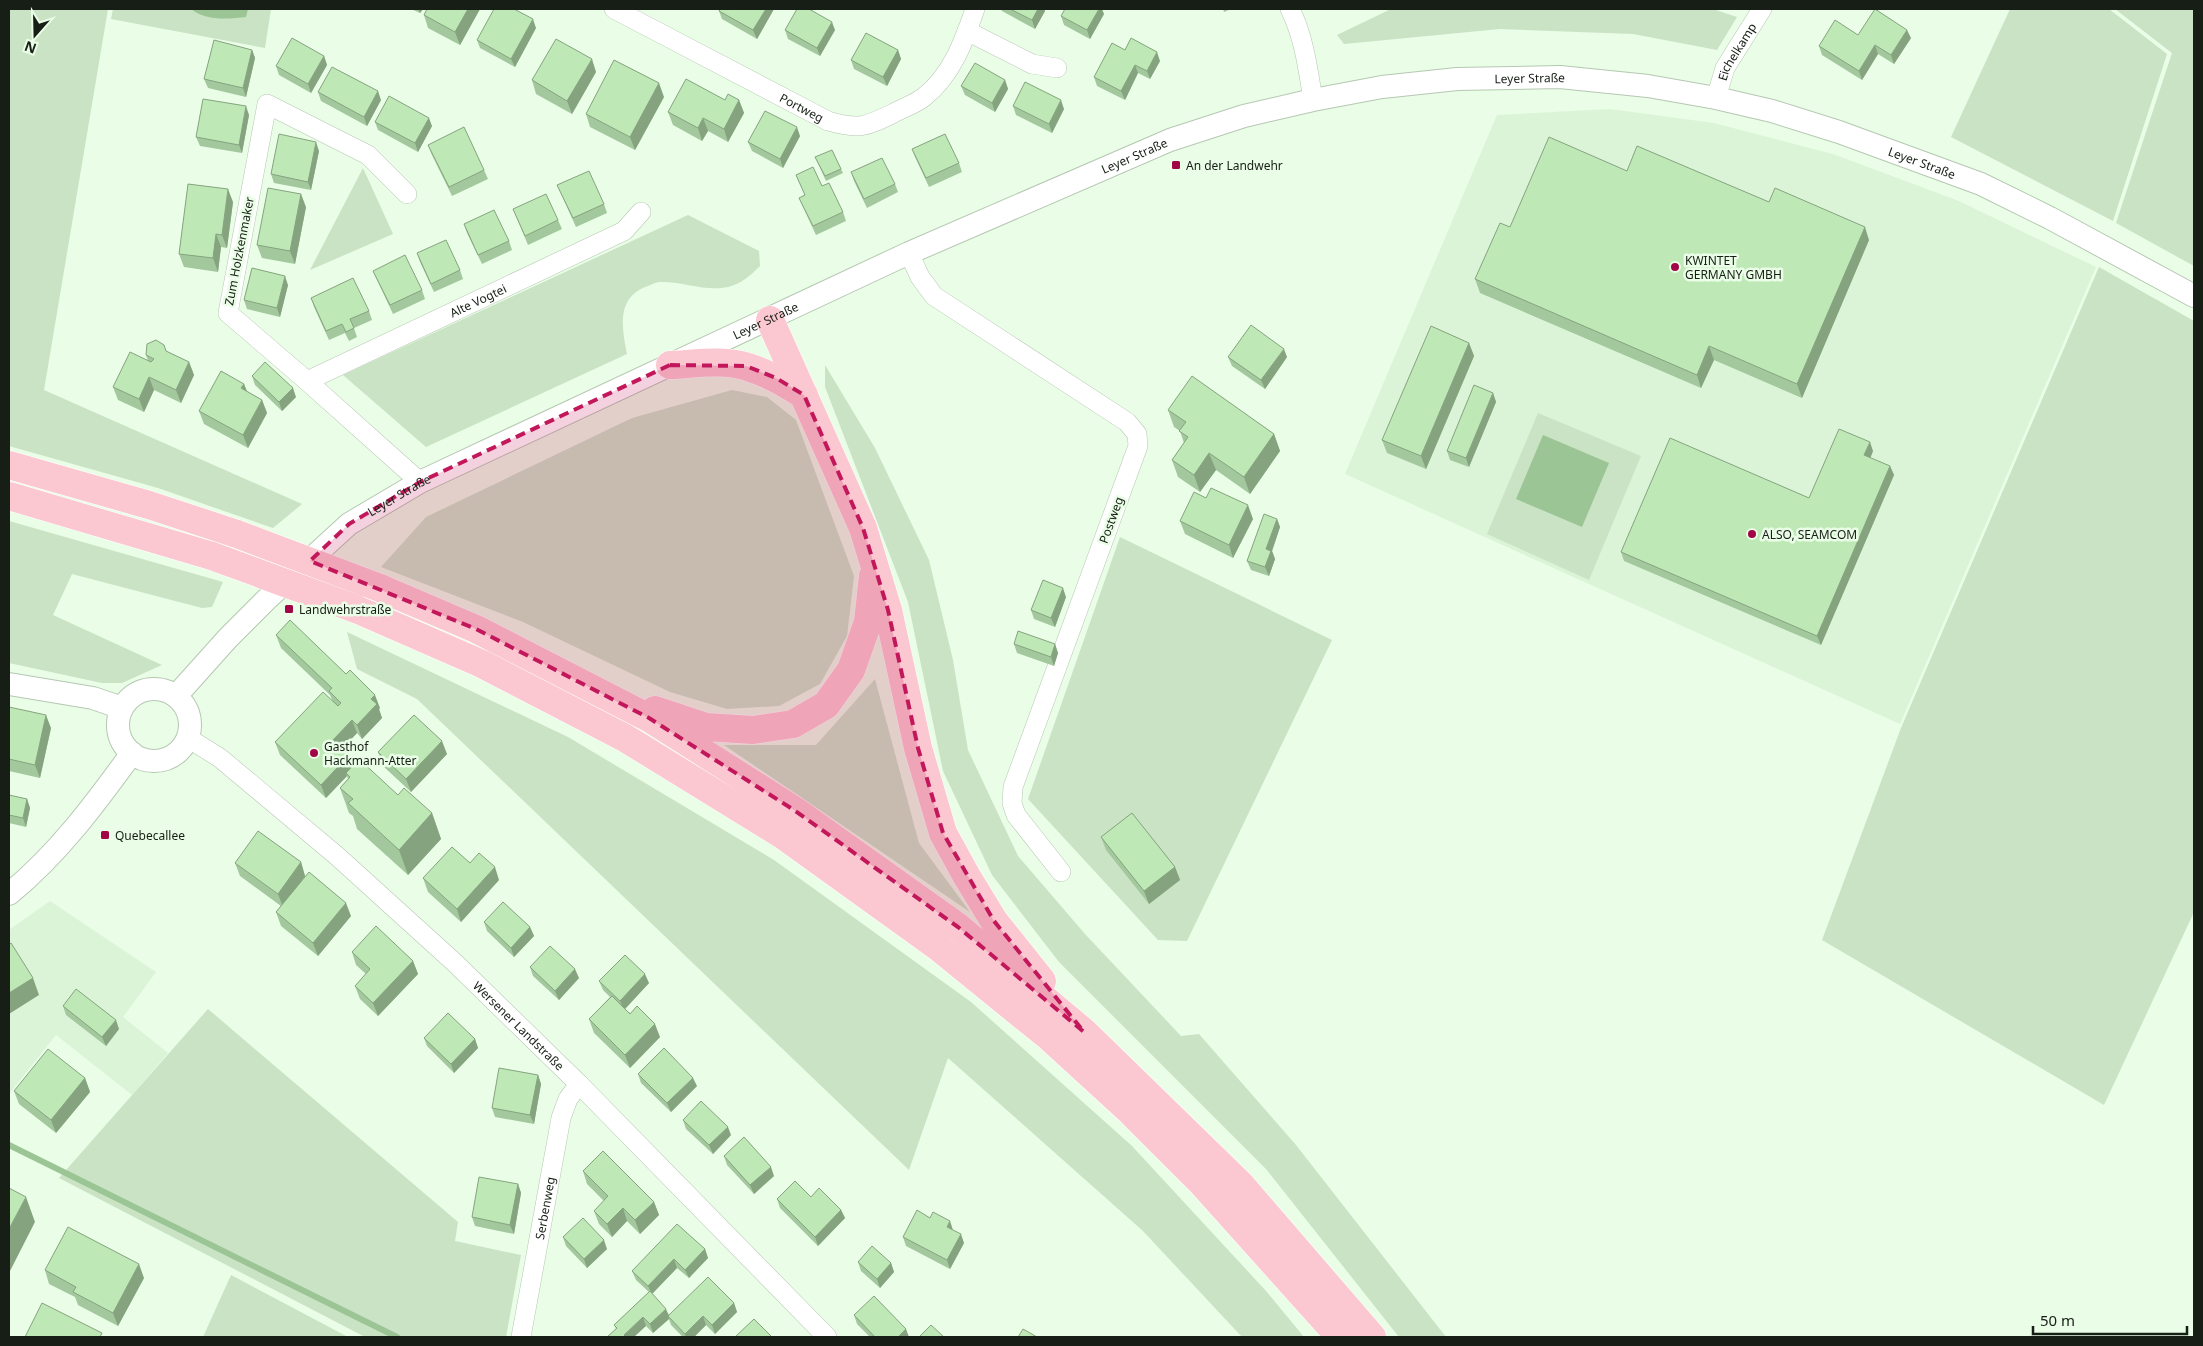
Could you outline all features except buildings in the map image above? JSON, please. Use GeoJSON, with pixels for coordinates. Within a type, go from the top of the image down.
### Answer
{"type":"FeatureCollection","features":[{"type":"Feature","properties":{"kind":"highway"},"geometry":{"type":"LineString","coordinates":[[770,320],[864,528],[888,610],[918,748],[943,833],[994,921],[1084,1032]]}},
{"type":"Feature","properties":{"kind":"highway"},"geometry":{"type":"LineString","coordinates":[[670,365],[718,363],[746,366],[776,378],[804,395]]}},
{"type":"Feature","properties":{"kind":"highway"},"geometry":{"type":"LineString","coordinates":[[9,465],[149,505],[237,534],[380,588],[476,628],[649,718],[794,810],[958,927],[1084,1032],[1240,1184],[1372,1337]]}},
{"type":"Feature","properties":{"kind":"highway"},"geometry":{"type":"LineString","coordinates":[[9,496],[212,556],[356,610],[482,664],[626,738],[781,834],[938,947],[1049,1037],[1131,1112],[1206,1188],[1340,1337]]}},
{"type":"Feature","properties":{"kind":"highway"},"geometry":{"type":"LineString","coordinates":[[592,688],[706,727],[753,730],[793,724],[826,705],[851,670],[868,622],[874,565]]}},
{"type":"Feature","properties":{"kind":"street","name":"Portweg"},"geometry":{"type":"LineString","coordinates":[[614,9],[828,121],[853,128],[871,124],[923,98],[940,82],[954,62],[974,9]]}},
{"type":"Feature","properties":{"kind":"street"},"geometry":{"type":"LineString","coordinates":[[1290,9],[1297,23],[1307,62],[1313,100]]}},
{"type":"Feature","properties":{"kind":"street","name":"Eichelkamp"},"geometry":{"type":"LineString","coordinates":[[1716,98],[1726,68],[1762,9]]}},
{"type":"Feature","properties":{"kind":"street"},"geometry":{"type":"LineString","coordinates":[[967,31],[1032,64],[1057,68]]}},
{"type":"Feature","properties":{"kind":"street","name":"Leyer Straße"},"geometry":{"type":"LineString","coordinates":[[176,696],[254,612],[349,524],[420,482],[770,320],[909,253],[1170,140],[1244,116],[1313,100],[1382,87],[1457,79],[1560,77],[1648,86],[1716,98],[1772,111],[1839,132],[1981,184],[2050,218],[2194,296]]}},
{"type":"Feature","properties":{"kind":"street","name":"Zum Holzkenmaker"},"geometry":{"type":"LineString","coordinates":[[407,194],[368,155],[267,104],[228,313],[420,482]]}},
{"type":"Feature","properties":{"kind":"street","name":"Alte Vogtei"},"geometry":{"type":"LineString","coordinates":[[307,381],[624,231],[641,212]]}},
{"type":"Feature","properties":{"kind":"street","name":"Postweg"},"geometry":{"type":"LineString","coordinates":[[909,253],[920,277],[934,296],[1127,422],[1136,434],[1138,446],[1013,787],[1012,803],[1016,815],[1061,872]]}},
{"type":"Feature","properties":{"kind":"street"},"geometry":{"type":"LineString","coordinates":[[9,684],[94,698],[122,708]]}},
{"type":"Feature","properties":{"kind":"street"},"geometry":{"type":"LineString","coordinates":[[157,689],[176,696],[188,711],[190,720],[188,738],[182,748],[174,755],[163,760],[141,759],[132,753],[120,737],[118,728],[122,708],[128,700],[146,690],[157,689]]}},
{"type":"Feature","properties":{"kind":"street","name":"Wersener Landstraße"},"geometry":{"type":"LineString","coordinates":[[188,738],[220,758],[337,856],[455,963],[579,1084],[827,1337]]}},
{"type":"Feature","properties":{"kind":"street"},"geometry":{"type":"LineString","coordinates":[[9,894],[37,870],[82,820],[132,753]]}},
{"type":"Feature","properties":{"kind":"street","name":"Serbenweg"},"geometry":{"type":"LineString","coordinates":[[521,1337],[561,1118],[568,1099],[579,1084]]}},
{"type":"Feature","properties":{"kind":"highlighted area"},"geometry":{"type":"Polygon","coordinates":[[[670,365],[746,366],[776,378],[804,395],[863,528],[888,610],[918,748],[943,833],[994,921],[1084,1032],[958,927],[794,810],[649,718],[476,629],[310,561],[349,524],[420,482],[670,365]]]}},
{"type":"Feature","properties":{"kind":"shaded area"},"geometry":{"type":"Polygon","coordinates":[[[9,9],[108,9],[44,390],[302,504],[273,528],[158,488],[9,446],[9,9]]]}},
{"type":"Feature","properties":{"kind":"shaded area"},"geometry":{"type":"Polygon","coordinates":[[[113,9],[271,9],[265,48],[111,19],[113,9]]]}},
{"type":"Feature","properties":{"kind":"shaded area"},"geometry":{"type":"Polygon","coordinates":[[[191,9],[248,9],[246,17],[224,19],[203,16],[191,9]]]}},
{"type":"Feature","properties":{"kind":"shaded area"},"geometry":{"type":"Polygon","coordinates":[[[1391,9],[1713,9],[1737,17],[1717,50],[1633,34],[1500,29],[1344,44],[1337,35],[1391,9]]]}},
{"type":"Feature","properties":{"kind":"shaded area"},"geometry":{"type":"Polygon","coordinates":[[[2010,9],[2109,9],[2167,54],[2113,221],[1951,137],[2010,9]]]}},
{"type":"Feature","properties":{"kind":"shaded area"},"geometry":{"type":"Polygon","coordinates":[[[2115,9],[2194,9],[2194,266],[2116,223],[2172,53],[2115,9]]]}},
{"type":"Feature","properties":{"kind":"shaded area"},"geometry":{"type":"Polygon","coordinates":[[[1610,109],[1714,123],[1833,154],[1959,201],[2096,267],[1900,724],[1345,474],[1497,115],[1610,109]]]}},
{"type":"Feature","properties":{"kind":"shaded area"},"geometry":{"type":"Polygon","coordinates":[[[363,168],[393,234],[310,270],[363,168]]]}},
{"type":"Feature","properties":{"kind":"shaded area"},"geometry":{"type":"Polygon","coordinates":[[[688,215],[759,251],[760,266],[733,286],[711,288],[660,282],[636,292],[629,299],[623,316],[627,354],[426,447],[343,375],[688,215]]]}},
{"type":"Feature","properties":{"kind":"shaded area"},"geometry":{"type":"Polygon","coordinates":[[[2099,267],[2194,321],[2194,912],[2104,1105],[1822,940],[1901,728],[2099,267]]]}},
{"type":"Feature","properties":{"kind":"shaded area"},"geometry":{"type":"Polygon","coordinates":[[[825,365],[875,448],[929,560],[953,660],[968,750],[1018,856],[1085,934],[1181,1036],[1199,1034],[1296,1145],[1446,1337],[1399,1337],[1266,1169],[1059,962],[992,875],[943,771],[908,602],[825,387],[825,365]]]}},
{"type":"Feature","properties":{"kind":"shaded area"},"geometry":{"type":"Polygon","coordinates":[[[732,390],[767,397],[796,420],[854,576],[847,636],[820,684],[779,706],[727,709],[670,692],[523,622],[381,567],[426,517],[632,418],[732,390]]]}},
{"type":"Feature","properties":{"kind":"shaded area"},"geometry":{"type":"Polygon","coordinates":[[[1538,413],[1641,456],[1589,580],[1487,534],[1538,413]]]}},
{"type":"Feature","properties":{"kind":"shaded area"},"geometry":{"type":"Polygon","coordinates":[[[1543,435],[1609,463],[1582,527],[1516,499],[1543,435]]]}},
{"type":"Feature","properties":{"kind":"shaded area"},"geometry":{"type":"Polygon","coordinates":[[[9,521],[223,582],[212,607],[202,608],[72,574],[53,615],[162,665],[122,683],[102,683],[9,663],[9,521]]]}},
{"type":"Feature","properties":{"kind":"shaded area"},"geometry":{"type":"Polygon","coordinates":[[[1120,537],[1332,640],[1187,941],[1158,940],[1028,799],[1120,537]]]}},
{"type":"Feature","properties":{"kind":"shaded area"},"geometry":{"type":"Polygon","coordinates":[[[347,632],[568,737],[774,860],[971,1002],[1132,1146],[1266,1291],[1304,1337],[1242,1337],[1143,1231],[948,1058],[909,1170],[417,699],[357,669],[347,632]]]}},
{"type":"Feature","properties":{"kind":"shaded area"},"geometry":{"type":"Polygon","coordinates":[[[875,679],[919,843],[970,912],[724,745],[816,745],[875,679]]]}},
{"type":"Feature","properties":{"kind":"shaded area"},"geometry":{"type":"Polygon","coordinates":[[[50,901],[156,972],[123,1017],[168,1053],[132,1095],[56,1035],[9,1094],[9,930],[50,901]]]}},
{"type":"Feature","properties":{"kind":"shaded area"},"geometry":{"type":"Polygon","coordinates":[[[208,1009],[458,1222],[455,1241],[521,1255],[506,1337],[365,1337],[59,1178],[208,1009]]]}},
{"type":"Feature","properties":{"kind":"shaded area"},"geometry":{"type":"Polygon","coordinates":[[[231,1275],[348,1337],[203,1337],[231,1275]]]}},
{"type":"Feature","properties":{"kind":"waterway"},"geometry":{"type":"LineString","coordinates":[[9,1145],[397,1337]]}},
{"type":"Feature","properties":{"kind":"place","name":"An der Landwehr"},"geometry":{"type":"Point","coordinates":[1176,165]}},
{"type":"Feature","properties":{"kind":"place","name":"KWINTET GERMANY GMBH"},"geometry":{"type":"Point","coordinates":[1675,267]}},
{"type":"Feature","properties":{"kind":"place","name":"ALSO, SEAMCOM"},"geometry":{"type":"Point","coordinates":[1752,534]}},
{"type":"Feature","properties":{"kind":"place","name":"Landwehrstraße"},"geometry":{"type":"Point","coordinates":[289,609]}},
{"type":"Feature","properties":{"kind":"place","name":"Gasthof Hackmann-Atter"},"geometry":{"type":"Point","coordinates":[314,753]}},
{"type":"Feature","properties":{"kind":"place","name":"Quebecallee"},"geometry":{"type":"Point","coordinates":[105,835]}}]}
